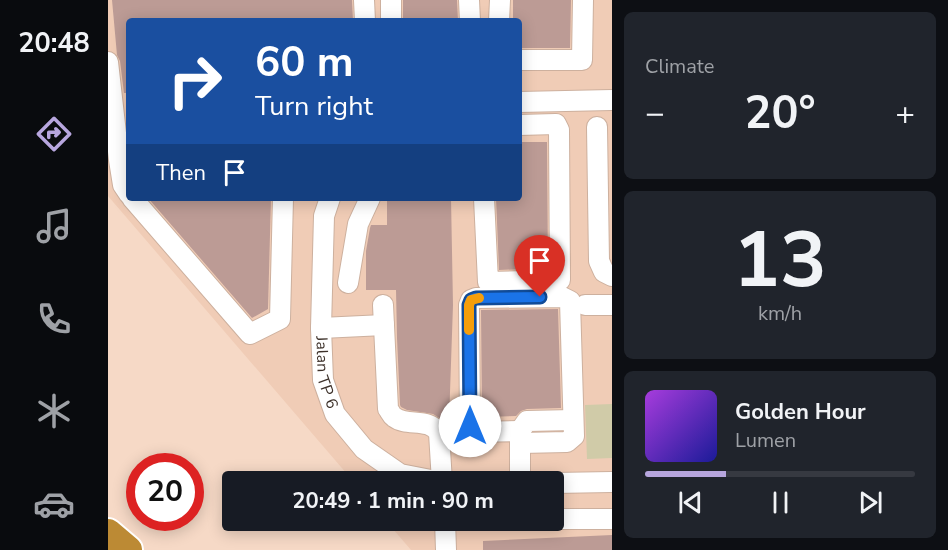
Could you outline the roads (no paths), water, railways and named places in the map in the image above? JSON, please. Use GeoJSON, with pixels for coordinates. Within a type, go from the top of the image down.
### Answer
{"type":"FeatureCollection","features":[{"type":"Feature","properties":{"kind":"highway"},"geometry":{"type":"LineString","coordinates":[[108,533],[128,550]]}},
{"type":"Feature","properties":{"kind":"street"},"geometry":{"type":"LineString","coordinates":[[364,0],[365,18]]}},
{"type":"Feature","properties":{"kind":"street"},"geometry":{"type":"LineString","coordinates":[[391,0],[391,18]]}},
{"type":"Feature","properties":{"kind":"street"},"geometry":{"type":"LineString","coordinates":[[470,0],[470,18]]}},
{"type":"Feature","properties":{"kind":"street"},"geometry":{"type":"LineString","coordinates":[[499,18],[500,0]]}},
{"type":"Feature","properties":{"kind":"street"},"geometry":{"type":"LineString","coordinates":[[522,60],[582,60],[583,0]]}},
{"type":"Feature","properties":{"kind":"street"},"geometry":{"type":"LineString","coordinates":[[108,62],[119,160],[123,185],[126,190]]}},
{"type":"Feature","properties":{"kind":"street"},"geometry":{"type":"LineString","coordinates":[[522,102],[612,100]]}},
{"type":"Feature","properties":{"kind":"street"},"geometry":{"type":"LineString","coordinates":[[484,201],[488,282],[560,280],[560,130],[556,124],[522,125]]}},
{"type":"Feature","properties":{"kind":"street"},"geometry":{"type":"LineString","coordinates":[[597,127],[599,261],[604,272],[612,276]]}},
{"type":"Feature","properties":{"kind":"street"},"geometry":{"type":"LineString","coordinates":[[135,201],[250,334],[280,319],[283,201]]}},
{"type":"Feature","properties":{"kind":"street","name":"Jalan TP 6"},"geometry":{"type":"LineString","coordinates":[[329,201],[324,216],[321,328],[323,380],[335,414],[364,448],[396,471]]}},
{"type":"Feature","properties":{"kind":"street"},"geometry":{"type":"LineString","coordinates":[[348,283],[358,224],[368,201]]}},
{"type":"Feature","properties":{"kind":"street"},"geometry":{"type":"LineString","coordinates":[[520,437],[471,430],[469,305],[471,300],[476,298],[562,297],[570,301],[573,420],[527,421],[520,437],[520,471]]}},
{"type":"Feature","properties":{"kind":"street"},"geometry":{"type":"LineString","coordinates":[[383,305],[388,409],[394,417],[436,428],[439,433],[441,471]]}},
{"type":"Feature","properties":{"kind":"street"},"geometry":{"type":"LineString","coordinates":[[585,305],[612,305]]}},
{"type":"Feature","properties":{"kind":"street"},"geometry":{"type":"LineString","coordinates":[[321,328],[384,325]]}},
{"type":"Feature","properties":{"kind":"street"},"geometry":{"type":"LineString","coordinates":[[564,483],[612,483]]}},
{"type":"Feature","properties":{"kind":"street"},"geometry":{"type":"LineString","coordinates":[[564,519],[612,519]]}},
{"type":"Feature","properties":{"kind":"street"},"geometry":{"type":"LineString","coordinates":[[445,531],[446,550]]}}]}
